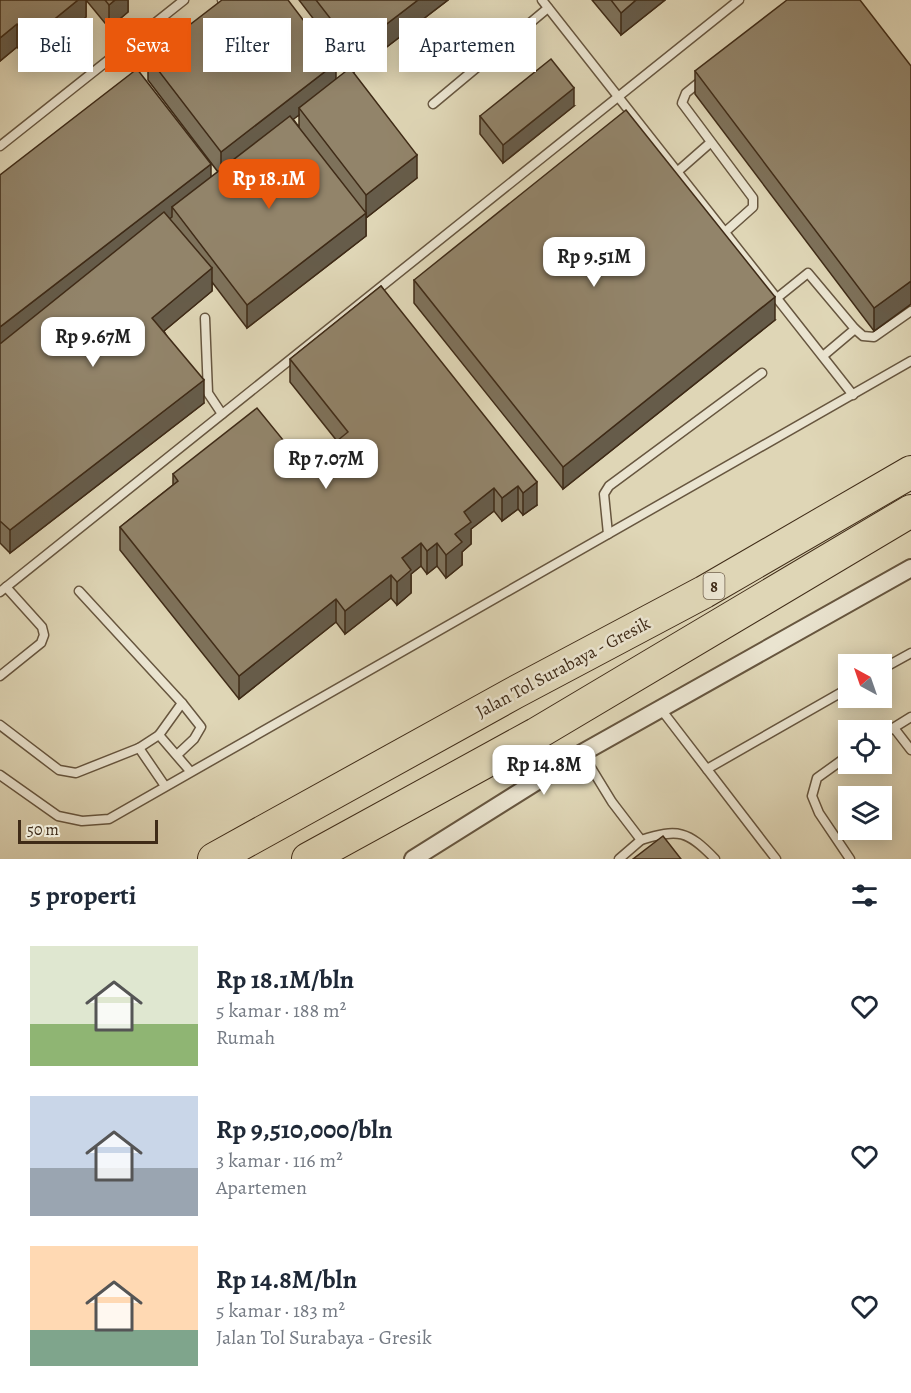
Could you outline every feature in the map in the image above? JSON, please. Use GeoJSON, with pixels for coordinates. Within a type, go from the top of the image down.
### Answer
{"type":"FeatureCollection","features":[{"type":"Feature","properties":{"kind":"highway","name":"Jalan Tol Surabaya - Gresik"},"geometry":{"type":"LineString","coordinates":[[214,859],[514,693],[704,592],[911,472]]}},
{"type":"Feature","properties":{"kind":"highway","name":"8"},"geometry":{"type":"LineString","coordinates":[[308,859],[536,734],[911,511]]}},
{"type":"Feature","properties":{"kind":"street"},"geometry":{"type":"LineString","coordinates":[[413,859],[582,753],[911,568]]}},
{"type":"Feature","properties":{"kind":"lane"},"geometry":{"type":"LineString","coordinates":[[0,146],[184,0]]}},
{"type":"Feature","properties":{"kind":"lane"},"geometry":{"type":"LineString","coordinates":[[222,0],[229,6],[245,0]]}},
{"type":"Feature","properties":{"kind":"lane"},"geometry":{"type":"LineString","coordinates":[[542,0],[853,395]]}},
{"type":"Feature","properties":{"kind":"lane"},"geometry":{"type":"LineString","coordinates":[[0,676],[41,643],[44,635],[42,627],[3,589],[739,0]]}},
{"type":"Feature","properties":{"kind":"lane"},"geometry":{"type":"LineString","coordinates":[[433,104],[548,8]]}},
{"type":"Feature","properties":{"kind":"lane"},"geometry":{"type":"LineString","coordinates":[[713,71],[686,93],[682,103],[753,198],[753,207],[725,232]]}},
{"type":"Feature","properties":{"kind":"lane"},"geometry":{"type":"LineString","coordinates":[[677,172],[710,143]]}},
{"type":"Feature","properties":{"kind":"lane"},"geometry":{"type":"LineString","coordinates":[[777,298],[808,273],[855,329],[863,336],[874,338],[911,311]]}},
{"type":"Feature","properties":{"kind":"lane"},"geometry":{"type":"LineString","coordinates":[[205,318],[208,393],[222,414]]}},
{"type":"Feature","properties":{"kind":"lane"},"geometry":{"type":"LineString","coordinates":[[823,356],[855,329]]}},
{"type":"Feature","properties":{"kind":"lane"},"geometry":{"type":"LineString","coordinates":[[0,775],[58,816],[82,821],[109,819],[911,361]]}},
{"type":"Feature","properties":{"kind":"lane"},"geometry":{"type":"LineString","coordinates":[[608,534],[604,494],[609,486],[762,373]]}},
{"type":"Feature","properties":{"kind":"lane"},"geometry":{"type":"LineString","coordinates":[[78,591],[182,703],[201,727],[194,739],[177,755]]}},
{"type":"Feature","properties":{"kind":"lane"},"geometry":{"type":"LineString","coordinates":[[892,663],[911,653]]}},
{"type":"Feature","properties":{"kind":"lane"},"geometry":{"type":"LineString","coordinates":[[707,769],[838,694]]}},
{"type":"Feature","properties":{"kind":"lane"},"geometry":{"type":"LineString","coordinates":[[0,725],[64,772],[83,771],[139,748],[159,735],[182,703]]}},
{"type":"Feature","properties":{"kind":"lane"},"geometry":{"type":"LineString","coordinates":[[660,708],[776,859]]}},
{"type":"Feature","properties":{"kind":"lane"},"geometry":{"type":"LineString","coordinates":[[911,717],[894,728],[911,750]]}},
{"type":"Feature","properties":{"kind":"lane"},"geometry":{"type":"LineString","coordinates":[[159,735],[190,771]]}},
{"type":"Feature","properties":{"kind":"lane"},"geometry":{"type":"LineString","coordinates":[[139,748],[165,786]]}},
{"type":"Feature","properties":{"kind":"lane"},"geometry":{"type":"LineString","coordinates":[[582,753],[612,802],[641,840]]}},
{"type":"Feature","properties":{"kind":"lane"},"geometry":{"type":"LineString","coordinates":[[838,763],[817,778],[812,796],[819,813],[850,859]]}},
{"type":"Feature","properties":{"kind":"lane"},"geometry":{"type":"LineString","coordinates":[[619,859],[641,840],[665,832],[681,832],[698,841],[715,859]]}},
{"type":"Feature","properties":{"kind":"building"},"geometry":{"type":"Polygon","coordinates":[[[0,0],[78,0],[56,18],[18,18],[18,25],[0,38],[0,0]]]}},
{"type":"Feature","properties":{"kind":"building"},"geometry":{"type":"Polygon","coordinates":[[[105,0],[115,0],[109,5],[105,0]]]}},
{"type":"Feature","properties":{"kind":"building"},"geometry":{"type":"Polygon","coordinates":[[[222,0],[288,0],[303,20],[303,72],[324,72],[221,152],[160,72],[191,72],[191,24],[222,0]]]}},
{"type":"Feature","properties":{"kind":"building"},"geometry":{"type":"Polygon","coordinates":[[[316,0],[418,0],[387,24],[387,18],[330,18],[316,0]]]}},
{"type":"Feature","properties":{"kind":"building"},"geometry":{"type":"Polygon","coordinates":[[[611,0],[636,0],[621,13],[611,0]]]}},
{"type":"Feature","properties":{"kind":"building"},"geometry":{"type":"Polygon","coordinates":[[[787,0],[860,0],[911,66],[911,281],[874,308],[695,71],[787,0]]]}},
{"type":"Feature","properties":{"kind":"building"},"geometry":{"type":"Polygon","coordinates":[[[551,59],[574,88],[503,145],[480,116],[551,59]]]}},
{"type":"Feature","properties":{"kind":"building"},"geometry":{"type":"Polygon","coordinates":[[[133,72],[139,72],[211,164],[0,327],[0,175],[133,72]]]}},
{"type":"Feature","properties":{"kind":"building"},"geometry":{"type":"Polygon","coordinates":[[[345,72],[353,72],[417,155],[366,195],[299,108],[345,72]]]}},
{"type":"Feature","properties":{"kind":"building"},"geometry":{"type":"Polygon","coordinates":[[[626,110],[775,297],[563,467],[414,280],[626,110]]]}},
{"type":"Feature","properties":{"kind":"building"},"geometry":{"type":"Polygon","coordinates":[[[290,116],[366,213],[247,305],[172,207],[290,116]]]}},
{"type":"Feature","properties":{"kind":"building"},"geometry":{"type":"Polygon","coordinates":[[[164,212],[212,268],[152,318],[204,380],[10,530],[0,521],[0,344],[164,212]]]}},
{"type":"Feature","properties":{"kind":"building"},"geometry":{"type":"Polygon","coordinates":[[[381,286],[537,482],[523,493],[518,486],[502,498],[494,488],[464,512],[471,522],[455,534],[462,542],[446,555],[437,543],[427,551],[421,543],[402,558],[411,570],[397,582],[391,575],[345,611],[336,599],[239,676],[120,527],[178,481],[173,474],[257,408],[305,467],[348,432],[290,359],[381,286]]]}},
{"type":"Feature","properties":{"kind":"building"},"geometry":{"type":"Polygon","coordinates":[[[663,836],[681,859],[633,859],[663,836]]]}}]}
